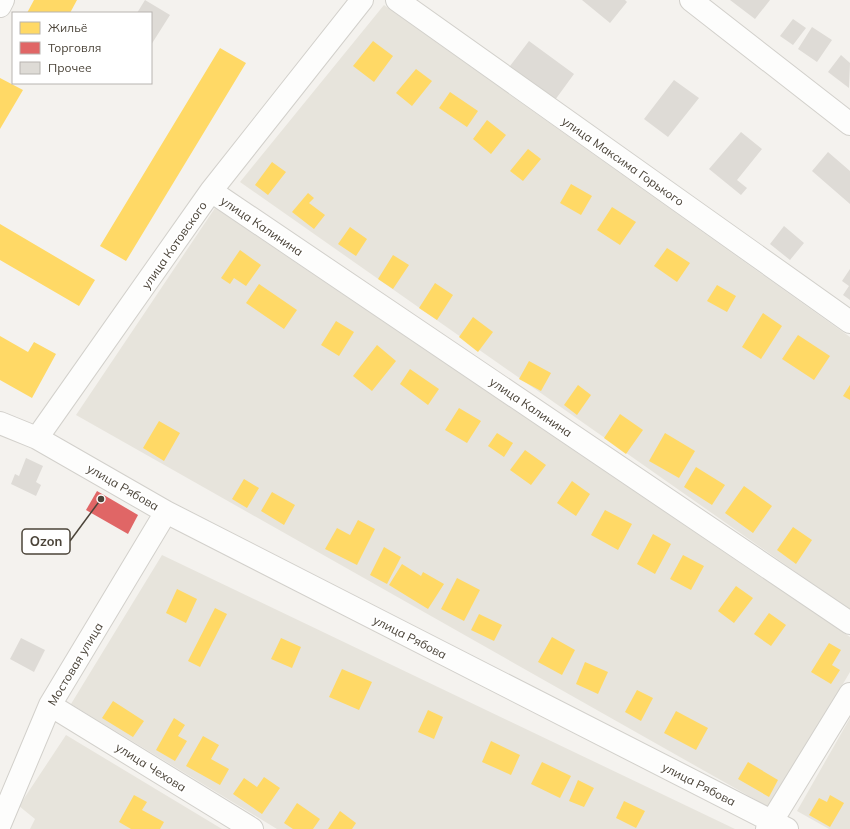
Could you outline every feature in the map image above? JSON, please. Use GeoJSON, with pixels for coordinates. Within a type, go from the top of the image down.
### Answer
{"type":"FeatureCollection","features":[{"type":"Feature","properties":{"kind":"street"},"geometry":{"type":"LineString","coordinates":[[0,6],[3,0]]}},
{"type":"Feature","properties":{"kind":"street","name":"улица Котовского"},"geometry":{"type":"LineString","coordinates":[[37,438],[211,191],[362,0]]}},
{"type":"Feature","properties":{"kind":"street","name":"улица Максима Горького"},"geometry":{"type":"LineString","coordinates":[[397,0],[850,322]]}},
{"type":"Feature","properties":{"kind":"street"},"geometry":{"type":"LineString","coordinates":[[691,0],[850,124]]}},
{"type":"Feature","properties":{"kind":"street","name":"улица Калинина"},"geometry":{"type":"LineString","coordinates":[[211,191],[850,623]]}},
{"type":"Feature","properties":{"kind":"street","name":"улица Рябова"},"geometry":{"type":"LineString","coordinates":[[0,423],[37,438],[166,512],[775,826]]}},
{"type":"Feature","properties":{"kind":"street","name":"Мостовая улица"},"geometry":{"type":"LineString","coordinates":[[0,824],[50,705],[166,512]]}},
{"type":"Feature","properties":{"kind":"street"},"geometry":{"type":"LineString","coordinates":[[775,826],[850,694]]}},
{"type":"Feature","properties":{"kind":"street","name":"улица Чехова"},"geometry":{"type":"LineString","coordinates":[[50,705],[252,829]]}},
{"type":"Feature","properties":{"kind":"shaded area"},"geometry":{"type":"Polygon","coordinates":[[[384,5],[850,337],[850,610],[240,182],[384,5]]]}},
{"type":"Feature","properties":{"kind":"shaded area"},"geometry":{"type":"Polygon","coordinates":[[[215,208],[850,637],[850,672],[770,808],[76,415],[215,208]]]}},
{"type":"Feature","properties":{"kind":"shaded area"},"geometry":{"type":"Polygon","coordinates":[[[162,555],[735,829],[277,829],[71,704],[162,555]]]}},
{"type":"Feature","properties":{"kind":"shaded area"},"geometry":{"type":"Polygon","coordinates":[[[850,718],[850,829],[829,829],[797,811],[850,718]]]}},
{"type":"Feature","properties":{"kind":"shaded area"},"geometry":{"type":"Polygon","coordinates":[[[66,735],[222,829],[30,829],[35,819],[19,806],[66,735]]]}},
{"type":"Feature","properties":{"kind":"building: Жильё"},"geometry":{"type":"Polygon","coordinates":[[[34,0],[77,0],[71,12],[28,12],[34,0]]]}},
{"type":"Feature","properties":{"kind":"building: Жильё"},"geometry":{"type":"Polygon","coordinates":[[[373,41],[393,56],[374,82],[353,66],[373,41]]]}},
{"type":"Feature","properties":{"kind":"building: Жильё"},"geometry":{"type":"Polygon","coordinates":[[[220,48],[246,63],[126,261],[100,246],[220,48]]]}},
{"type":"Feature","properties":{"kind":"building: Жильё"},"geometry":{"type":"Polygon","coordinates":[[[416,69],[432,81],[412,106],[396,93],[416,69]]]}},
{"type":"Feature","properties":{"kind":"building: Жильё"},"geometry":{"type":"Polygon","coordinates":[[[0,78],[23,90],[0,129],[0,78]]]}},
{"type":"Feature","properties":{"kind":"building: Жильё"},"geometry":{"type":"Polygon","coordinates":[[[450,92],[478,111],[467,127],[439,108],[450,92]]]}},
{"type":"Feature","properties":{"kind":"building: Жильё"},"geometry":{"type":"Polygon","coordinates":[[[487,120],[506,135],[491,154],[473,139],[487,120]]]}},
{"type":"Feature","properties":{"kind":"building: Жильё"},"geometry":{"type":"Polygon","coordinates":[[[528,149],[541,159],[523,181],[510,171],[528,149]]]}},
{"type":"Feature","properties":{"kind":"building: Жильё"},"geometry":{"type":"Polygon","coordinates":[[[272,162],[286,172],[268,195],[255,185],[272,162]]]}},
{"type":"Feature","properties":{"kind":"building: Жильё"},"geometry":{"type":"Polygon","coordinates":[[[571,184],[592,196],[581,215],[560,203],[571,184]]]}},
{"type":"Feature","properties":{"kind":"building: Жильё"},"geometry":{"type":"Polygon","coordinates":[[[308,193],[314,198],[309,203],[325,215],[314,229],[292,212],[308,193]]]}},
{"type":"Feature","properties":{"kind":"building: Жильё"},"geometry":{"type":"Polygon","coordinates":[[[612,207],[636,222],[620,245],[597,230],[612,207]]]}},
{"type":"Feature","properties":{"kind":"building: Жильё"},"geometry":{"type":"Polygon","coordinates":[[[0,224],[95,280],[79,306],[0,260],[0,224]]]}},
{"type":"Feature","properties":{"kind":"building: Жильё"},"geometry":{"type":"Polygon","coordinates":[[[350,227],[367,239],[356,256],[338,244],[350,227]]]}},
{"type":"Feature","properties":{"kind":"building: Жильё"},"geometry":{"type":"Polygon","coordinates":[[[667,248],[690,263],[677,282],[654,266],[667,248]]]}},
{"type":"Feature","properties":{"kind":"building: Жильё"},"geometry":{"type":"Polygon","coordinates":[[[240,250],[261,265],[246,286],[234,278],[230,284],[221,278],[240,250]]]}},
{"type":"Feature","properties":{"kind":"building: Жильё"},"geometry":{"type":"Polygon","coordinates":[[[393,255],[409,265],[393,289],[378,279],[393,255]]]}},
{"type":"Feature","properties":{"kind":"building: Жильё"},"geometry":{"type":"Polygon","coordinates":[[[435,283],[453,295],[437,320],[419,308],[435,283]]]}},
{"type":"Feature","properties":{"kind":"building: Жильё"},"geometry":{"type":"Polygon","coordinates":[[[259,284],[297,310],[284,329],[246,303],[259,284]]]}},
{"type":"Feature","properties":{"kind":"building: Жильё"},"geometry":{"type":"Polygon","coordinates":[[[717,285],[736,296],[727,312],[707,301],[717,285]]]}},
{"type":"Feature","properties":{"kind":"building: Жильё"},"geometry":{"type":"Polygon","coordinates":[[[763,313],[782,326],[761,359],[742,347],[763,313]]]}},
{"type":"Feature","properties":{"kind":"building: Жильё"},"geometry":{"type":"Polygon","coordinates":[[[473,317],[493,332],[478,352],[459,337],[473,317]]]}},
{"type":"Feature","properties":{"kind":"building: Жильё"},"geometry":{"type":"Polygon","coordinates":[[[336,321],[354,332],[339,356],[321,345],[336,321]]]}},
{"type":"Feature","properties":{"kind":"building: Жильё"},"geometry":{"type":"Polygon","coordinates":[[[798,335],[830,356],[814,380],[782,359],[798,335]]]}},
{"type":"Feature","properties":{"kind":"building: Жильё"},"geometry":{"type":"Polygon","coordinates":[[[0,336],[28,352],[34,342],[56,354],[32,398],[0,380],[0,336]]]}},
{"type":"Feature","properties":{"kind":"building: Жильё"},"geometry":{"type":"Polygon","coordinates":[[[377,345],[396,361],[372,391],[353,376],[377,345]]]}},
{"type":"Feature","properties":{"kind":"building: Жильё"},"geometry":{"type":"Polygon","coordinates":[[[529,361],[551,373],[541,391],[519,379],[529,361]]]}},
{"type":"Feature","properties":{"kind":"building: Жильё"},"geometry":{"type":"Polygon","coordinates":[[[410,369],[439,389],[428,405],[400,384],[410,369]]]}},
{"type":"Feature","properties":{"kind":"building: Жильё"},"geometry":{"type":"Polygon","coordinates":[[[578,385],[591,395],[577,415],[564,405],[578,385]]]}},
{"type":"Feature","properties":{"kind":"building: Жильё"},"geometry":{"type":"Polygon","coordinates":[[[850,385],[850,400],[843,396],[850,385]]]}},
{"type":"Feature","properties":{"kind":"building: Жильё"},"geometry":{"type":"Polygon","coordinates":[[[459,408],[481,421],[467,443],[445,430],[459,408]]]}},
{"type":"Feature","properties":{"kind":"building: Жильё"},"geometry":{"type":"Polygon","coordinates":[[[620,414],[643,430],[626,454],[604,438],[620,414]]]}},
{"type":"Feature","properties":{"kind":"building: Жильё"},"geometry":{"type":"Polygon","coordinates":[[[159,421],[180,433],[164,461],[143,448],[159,421]]]}},
{"type":"Feature","properties":{"kind":"building: Жильё"},"geometry":{"type":"Polygon","coordinates":[[[497,433],[513,443],[504,457],[488,446],[497,433]]]}},
{"type":"Feature","properties":{"kind":"building: Жильё"},"geometry":{"type":"Polygon","coordinates":[[[665,433],[695,451],[679,478],[649,461],[665,433]]]}},
{"type":"Feature","properties":{"kind":"building: Жильё"},"geometry":{"type":"Polygon","coordinates":[[[525,450],[546,465],[531,485],[510,470],[525,450]]]}},
{"type":"Feature","properties":{"kind":"building: Жильё"},"geometry":{"type":"Polygon","coordinates":[[[696,467],[725,485],[712,505],[684,487],[696,467]]]}},
{"type":"Feature","properties":{"kind":"building: Жильё"},"geometry":{"type":"Polygon","coordinates":[[[244,479],[259,488],[247,508],[232,499],[244,479]]]}},
{"type":"Feature","properties":{"kind":"building: Жильё"},"geometry":{"type":"Polygon","coordinates":[[[572,481],[590,494],[576,516],[557,503],[572,481]]]}},
{"type":"Feature","properties":{"kind":"building: Жильё"},"geometry":{"type":"Polygon","coordinates":[[[744,486],[772,506],[753,533],[725,513],[744,486]]]}},
{"type":"Feature","properties":{"kind":"building: Жильё"},"geometry":{"type":"Polygon","coordinates":[[[272,492],[295,505],[284,525],[261,511],[272,492]]]}},
{"type":"Feature","properties":{"kind":"building: Жильё"},"geometry":{"type":"Polygon","coordinates":[[[605,510],[632,524],[618,550],[591,535],[605,510]]]}},
{"type":"Feature","properties":{"kind":"building: Жильё"},"geometry":{"type":"Polygon","coordinates":[[[358,520],[375,529],[357,565],[325,549],[337,528],[350,535],[358,520]]]}},
{"type":"Feature","properties":{"kind":"building: Жильё"},"geometry":{"type":"Polygon","coordinates":[[[793,527],[812,540],[796,564],[777,550],[793,527]]]}},
{"type":"Feature","properties":{"kind":"building: Жильё"},"geometry":{"type":"Polygon","coordinates":[[[653,534],[671,544],[655,574],[637,564],[653,534]]]}},
{"type":"Feature","properties":{"kind":"building: Жильё"},"geometry":{"type":"Polygon","coordinates":[[[384,547],[401,557],[387,584],[370,575],[384,547]]]}},
{"type":"Feature","properties":{"kind":"building: Жильё"},"geometry":{"type":"Polygon","coordinates":[[[683,555],[704,566],[691,590],[670,579],[683,555]]]}},
{"type":"Feature","properties":{"kind":"building: Жильё"},"geometry":{"type":"Polygon","coordinates":[[[402,564],[421,576],[423,572],[444,584],[428,609],[389,585],[402,564]]]}},
{"type":"Feature","properties":{"kind":"building: Жильё"},"geometry":{"type":"Polygon","coordinates":[[[457,578],[480,590],[464,621],[441,609],[457,578]]]}},
{"type":"Feature","properties":{"kind":"building: Жильё"},"geometry":{"type":"Polygon","coordinates":[[[736,586],[753,598],[734,623],[718,611],[736,586]]]}},
{"type":"Feature","properties":{"kind":"building: Жильё"},"geometry":{"type":"Polygon","coordinates":[[[177,589],[197,599],[186,623],[166,613],[177,589]]]}},
{"type":"Feature","properties":{"kind":"building: Жильё"},"geometry":{"type":"Polygon","coordinates":[[[215,608],[227,614],[200,667],[188,661],[215,608]]]}},
{"type":"Feature","properties":{"kind":"building: Жильё"},"geometry":{"type":"Polygon","coordinates":[[[769,613],[786,625],[771,646],[754,634],[769,613]]]}},
{"type":"Feature","properties":{"kind":"building: Жильё"},"geometry":{"type":"Polygon","coordinates":[[[479,614],[502,625],[494,641],[471,630],[479,614]]]}},
{"type":"Feature","properties":{"kind":"building: Жильё"},"geometry":{"type":"Polygon","coordinates":[[[552,637],[575,650],[562,675],[538,662],[552,637]]]}},
{"type":"Feature","properties":{"kind":"building: Жильё"},"geometry":{"type":"Polygon","coordinates":[[[281,638],[301,647],[292,668],[271,659],[281,638]]]}},
{"type":"Feature","properties":{"kind":"building: Жильё"},"geometry":{"type":"Polygon","coordinates":[[[829,643],[841,650],[832,665],[840,670],[831,684],[811,672],[829,643]]]}},
{"type":"Feature","properties":{"kind":"building: Жильё"},"geometry":{"type":"Polygon","coordinates":[[[585,662],[608,672],[598,694],[576,684],[585,662]]]}},
{"type":"Feature","properties":{"kind":"building: Жильё"},"geometry":{"type":"Polygon","coordinates":[[[342,669],[372,682],[359,710],[329,697],[342,669]]]}},
{"type":"Feature","properties":{"kind":"building: Жильё"},"geometry":{"type":"Polygon","coordinates":[[[637,690],[653,698],[641,721],[625,712],[637,690]]]}},
{"type":"Feature","properties":{"kind":"building: Жильё"},"geometry":{"type":"Polygon","coordinates":[[[113,701],[144,721],[133,737],[102,718],[113,701]]]}},
{"type":"Feature","properties":{"kind":"building: Жильё"},"geometry":{"type":"Polygon","coordinates":[[[428,710],[443,717],[434,739],[418,732],[428,710]]]}},
{"type":"Feature","properties":{"kind":"building: Жильё"},"geometry":{"type":"Polygon","coordinates":[[[676,711],[708,728],[696,750],[664,733],[676,711]]]}},
{"type":"Feature","properties":{"kind":"building: Жильё"},"geometry":{"type":"Polygon","coordinates":[[[174,718],[185,725],[178,736],[187,741],[175,761],[156,750],[174,718]]]}},
{"type":"Feature","properties":{"kind":"building: Жильё"},"geometry":{"type":"Polygon","coordinates":[[[203,736],[219,745],[211,759],[229,769],[220,785],[186,766],[203,736]]]}},
{"type":"Feature","properties":{"kind":"building: Жильё"},"geometry":{"type":"Polygon","coordinates":[[[491,741],[520,755],[511,775],[482,762],[491,741]]]}},
{"type":"Feature","properties":{"kind":"building: Жильё"},"geometry":{"type":"Polygon","coordinates":[[[542,762],[571,776],[560,798],[531,784],[542,762]]]}},
{"type":"Feature","properties":{"kind":"building: Жильё"},"geometry":{"type":"Polygon","coordinates":[[[748,762],[778,780],[769,797],[738,779],[748,762]]]}},
{"type":"Feature","properties":{"kind":"building: Жильё"},"geometry":{"type":"Polygon","coordinates":[[[264,777],[280,788],[262,814],[233,794],[244,778],[257,787],[264,777]]]}},
{"type":"Feature","properties":{"kind":"building: Жильё"},"geometry":{"type":"Polygon","coordinates":[[[578,780],[594,788],[584,807],[569,801],[578,780]]]}},
{"type":"Feature","properties":{"kind":"building: Жильё"},"geometry":{"type":"Polygon","coordinates":[[[134,795],[147,802],[142,810],[164,822],[160,829],[131,829],[119,822],[134,795]]]}},
{"type":"Feature","properties":{"kind":"building: Жильё"},"geometry":{"type":"Polygon","coordinates":[[[830,795],[844,803],[830,827],[809,815],[819,798],[827,802],[830,795]]]}},
{"type":"Feature","properties":{"kind":"building: Жильё"},"geometry":{"type":"Polygon","coordinates":[[[624,801],[645,811],[636,828],[616,818],[624,801]]]}},
{"type":"Feature","properties":{"kind":"building: Жильё"},"geometry":{"type":"Polygon","coordinates":[[[297,803],[320,819],[313,829],[293,829],[284,823],[297,803]]]}},
{"type":"Feature","properties":{"kind":"building: Жильё"},"geometry":{"type":"Polygon","coordinates":[[[340,811],[356,823],[352,829],[328,829],[340,811]]]}},
{"type":"Feature","properties":{"kind":"building: Торговля"},"geometry":{"type":"Polygon","coordinates":[[[97,491],[138,515],[128,534],[86,510],[97,491]]]}},
{"type":"Feature","properties":{"kind":"building: Прочее"},"geometry":{"type":"Polygon","coordinates":[[[145,0],[170,15],[152,43],[152,12],[138,12],[145,0]]]}},
{"type":"Feature","properties":{"kind":"building: Прочее"},"geometry":{"type":"Polygon","coordinates":[[[582,0],[625,0],[627,2],[610,23],[582,0]]]}},
{"type":"Feature","properties":{"kind":"building: Прочее"},"geometry":{"type":"Polygon","coordinates":[[[730,0],[770,0],[755,19],[730,0]]]}},
{"type":"Feature","properties":{"kind":"building: Прочее"},"geometry":{"type":"Polygon","coordinates":[[[793,19],[806,28],[793,45],[780,36],[793,19]]]}},
{"type":"Feature","properties":{"kind":"building: Прочее"},"geometry":{"type":"Polygon","coordinates":[[[812,27],[832,40],[817,62],[798,49],[812,27]]]}},
{"type":"Feature","properties":{"kind":"building: Прочее"},"geometry":{"type":"Polygon","coordinates":[[[529,41],[574,74],[555,100],[510,66],[529,41]]]}},
{"type":"Feature","properties":{"kind":"building: Прочее"},"geometry":{"type":"Polygon","coordinates":[[[841,55],[850,63],[849,88],[828,72],[841,55]]]}},
{"type":"Feature","properties":{"kind":"building: Прочее"},"geometry":{"type":"Polygon","coordinates":[[[674,80],[699,98],[668,137],[644,119],[674,80]]]}},
{"type":"Feature","properties":{"kind":"building: Прочее"},"geometry":{"type":"Polygon","coordinates":[[[741,132],[762,149],[737,180],[747,188],[741,195],[709,169],[741,132]]]}},
{"type":"Feature","properties":{"kind":"building: Прочее"},"geometry":{"type":"Polygon","coordinates":[[[828,152],[850,171],[850,204],[812,171],[828,152]]]}},
{"type":"Feature","properties":{"kind":"building: Прочее"},"geometry":{"type":"Polygon","coordinates":[[[784,226],[804,243],[790,260],[770,244],[784,226]]]}},
{"type":"Feature","properties":{"kind":"building: Прочее"},"geometry":{"type":"Polygon","coordinates":[[[850,269],[850,300],[843,295],[849,286],[842,281],[850,269]]]}},
{"type":"Feature","properties":{"kind":"building: Прочее"},"geometry":{"type":"Polygon","coordinates":[[[26,458],[43,466],[36,482],[41,485],[36,496],[11,484],[15,474],[19,476],[26,458]]]}},
{"type":"Feature","properties":{"kind":"building: Прочее"},"geometry":{"type":"Polygon","coordinates":[[[21,638],[45,650],[34,672],[10,659],[21,638]]]}},
{"type":"Feature","properties":{"kind":"place","name":"Ozon"},"geometry":{"type":"Point","coordinates":[101,499]}}]}
